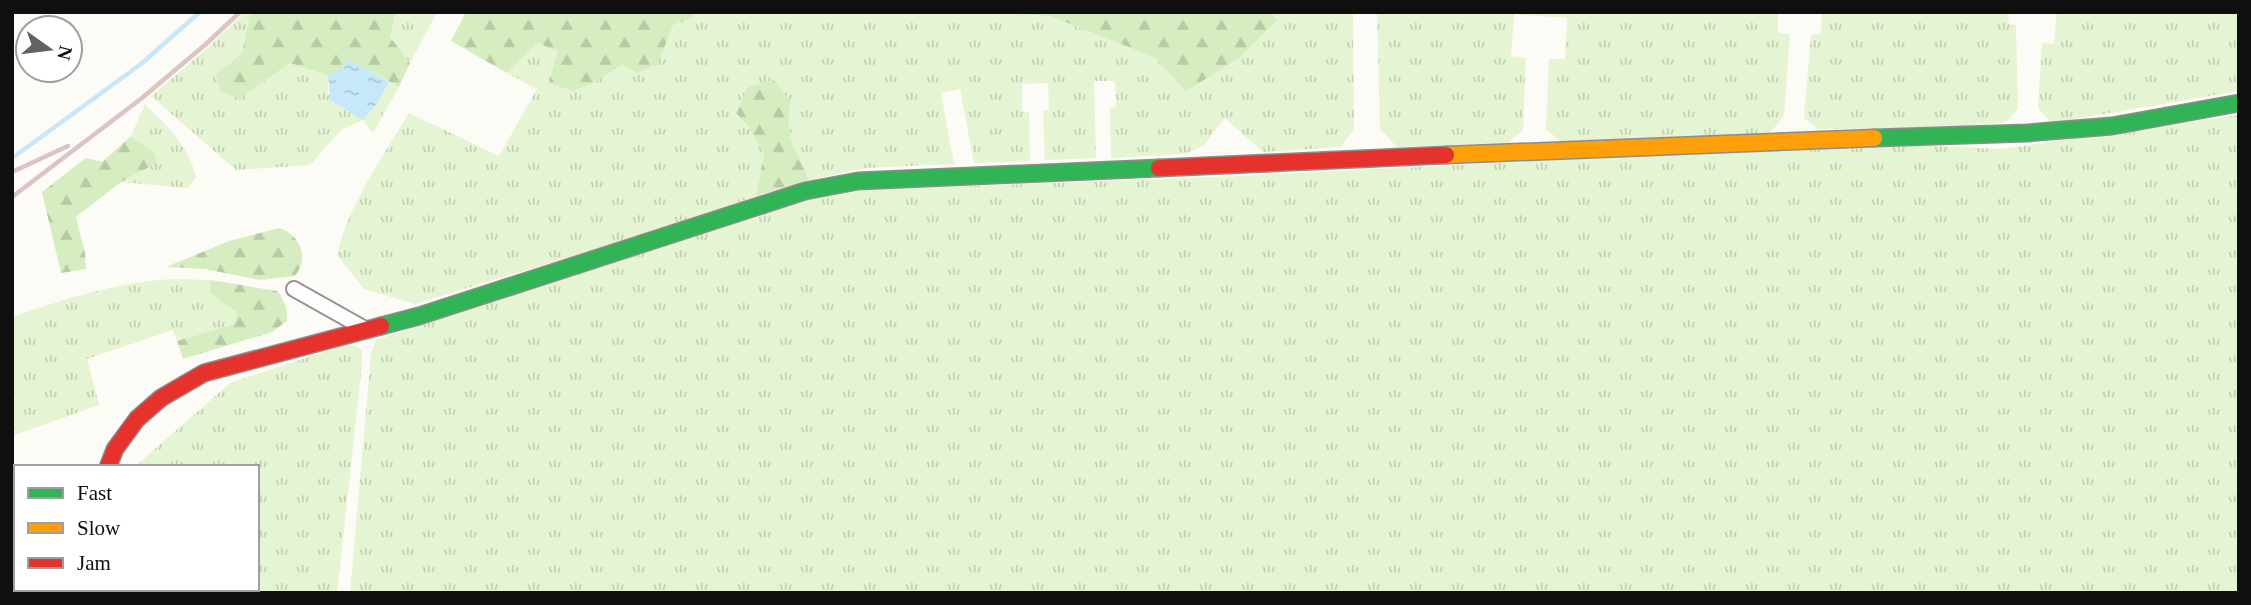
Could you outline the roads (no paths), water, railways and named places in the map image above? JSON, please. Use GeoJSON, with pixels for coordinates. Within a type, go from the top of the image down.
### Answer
{"type":"FeatureCollection","features":[{"type":"Feature","properties":{"kind":"street"},"geometry":{"type":"LineString","coordinates":[[109,465],[115,449],[137,419],[161,398],[204,373],[419,316],[805,191],[858,181],[1795,140],[2027,133],[2112,126],[2239,103]]}},
{"type":"Feature","properties":{"kind":"street"},"geometry":{"type":"LineString","coordinates":[[294,289],[367,330]]}},
{"type":"Feature","properties":{"kind":"water"},"geometry":{"type":"Polygon","coordinates":[[[348,59],[389,82],[378,102],[363,120],[330,100],[328,75],[343,68],[348,59]]]}},
{"type":"Feature","properties":{"kind":"waterway"},"geometry":{"type":"LineString","coordinates":[[15,156],[141,64],[200,12]]}},
{"type":"Feature","properties":{"kind":"railway"},"geometry":{"type":"LineString","coordinates":[[12,197],[142,98],[240,12]]}},
{"type":"Feature","properties":{"kind":"railway"},"geometry":{"type":"LineString","coordinates":[[12,172],[68,146]]}}]}
